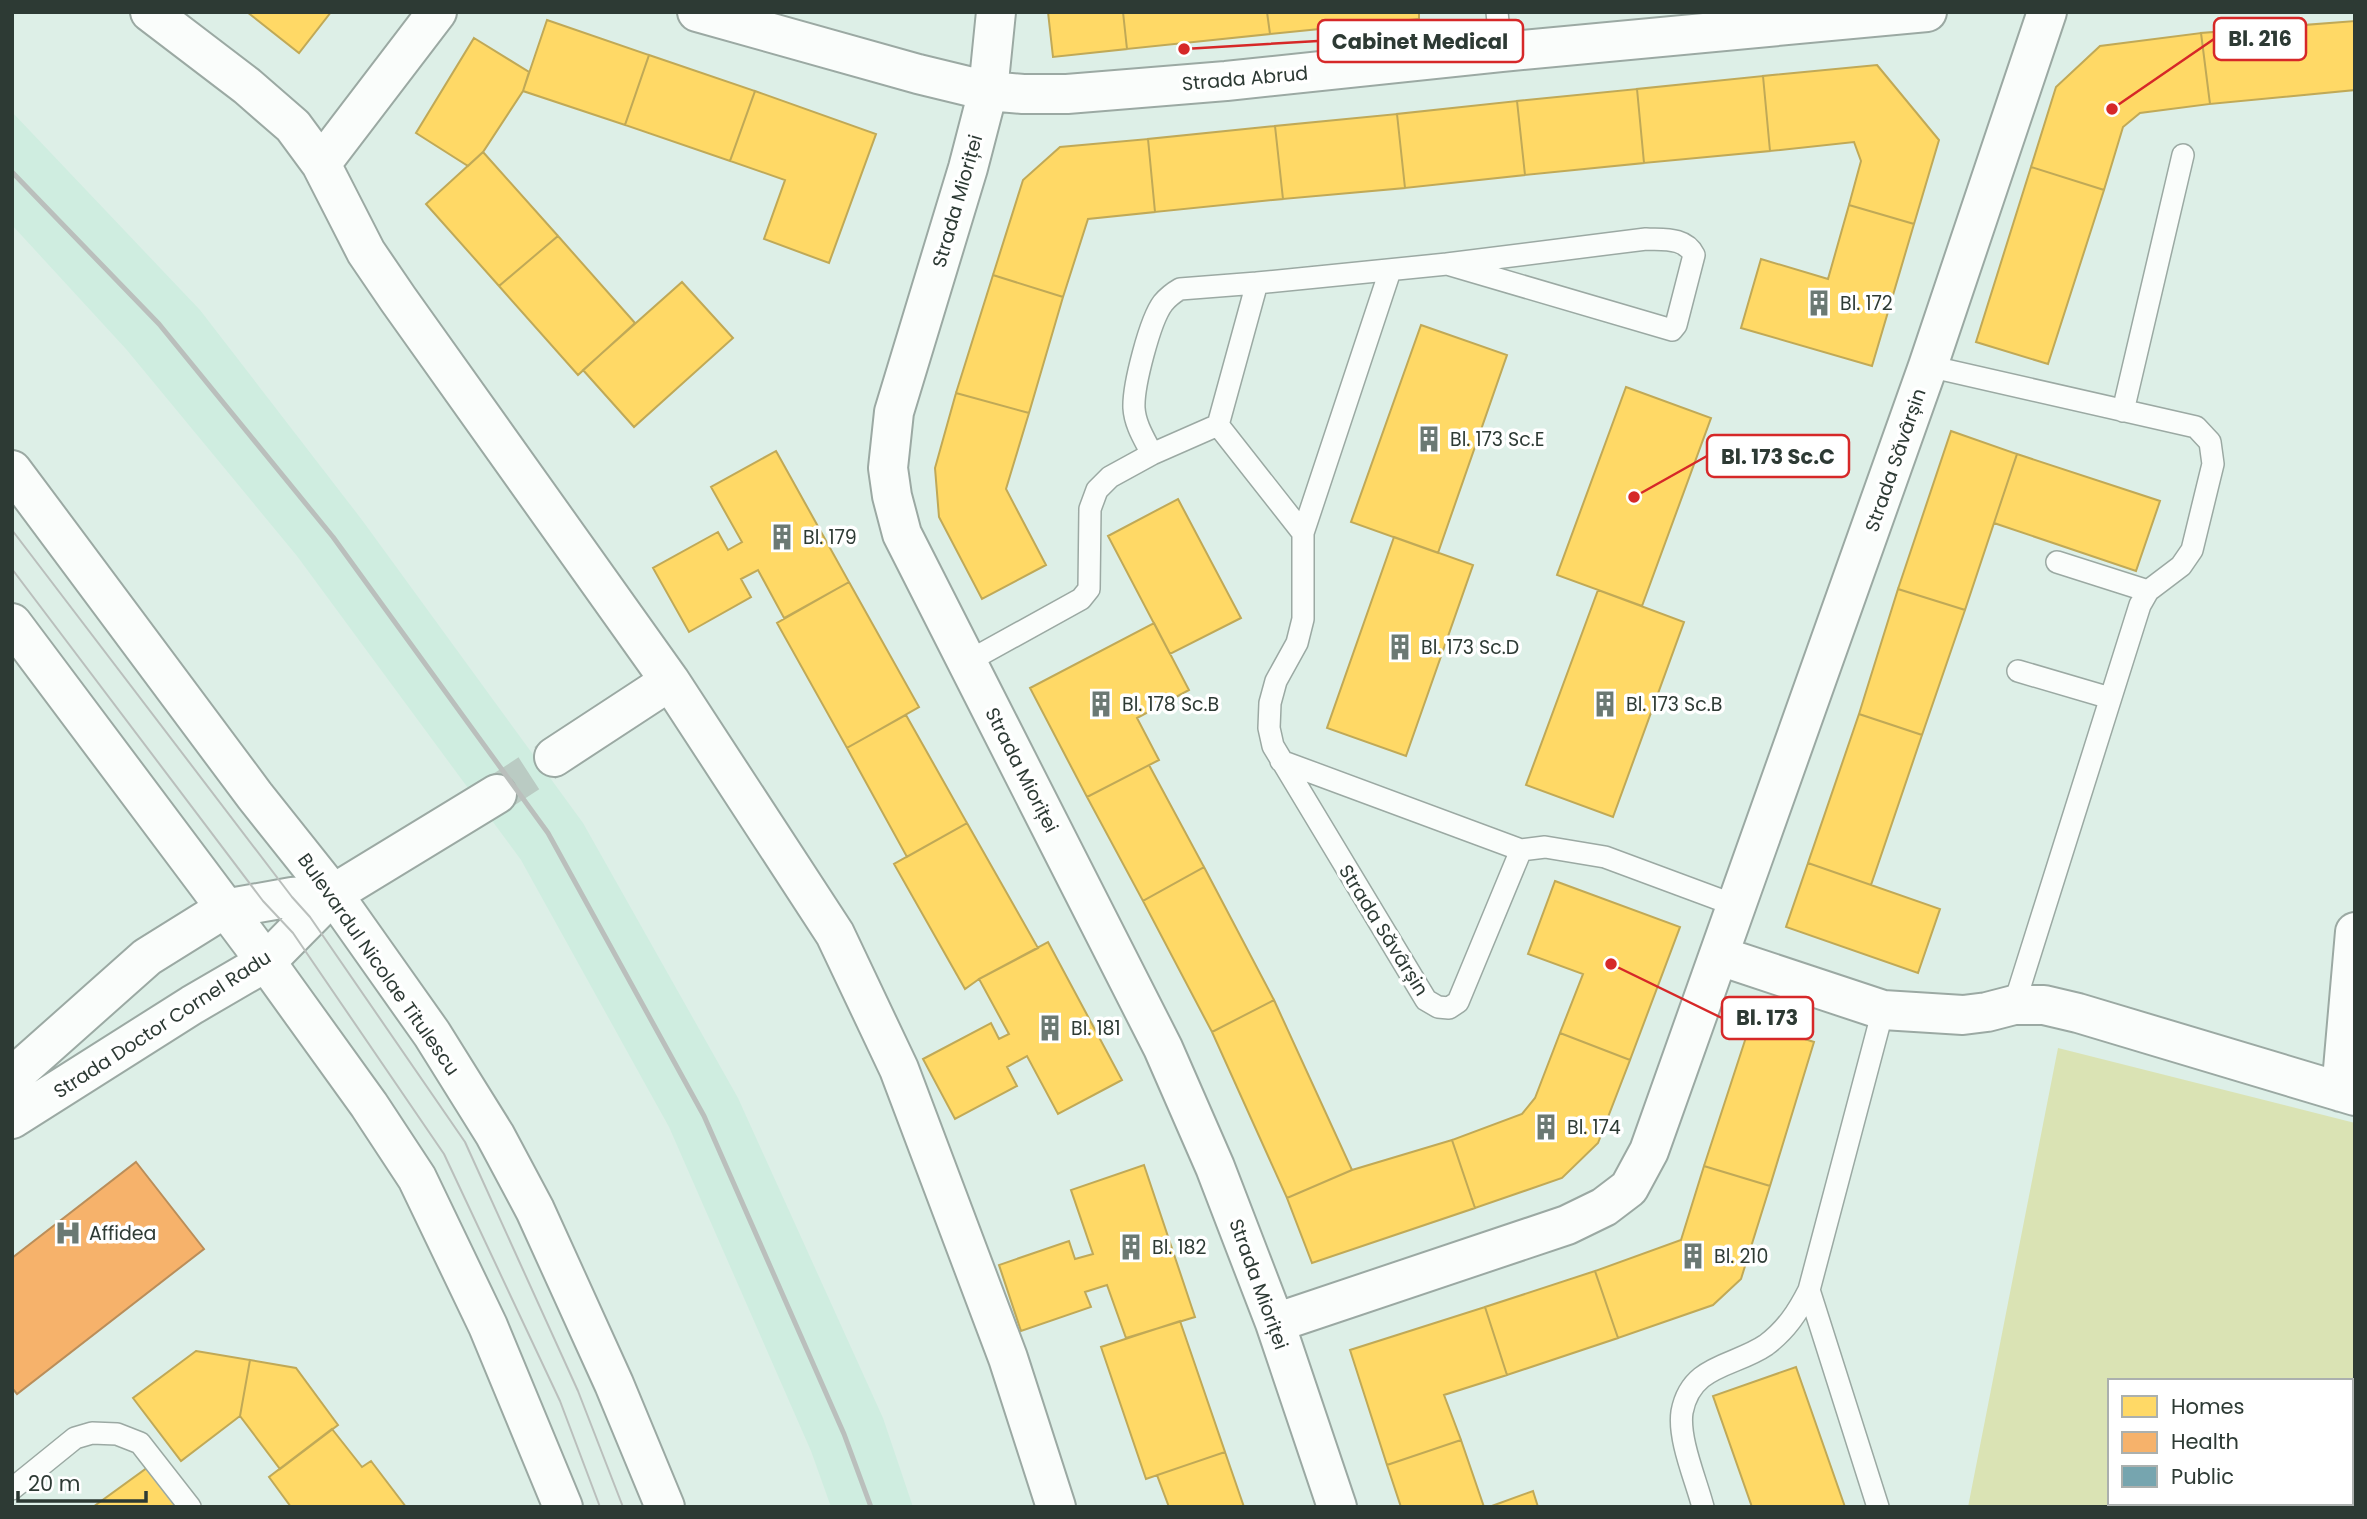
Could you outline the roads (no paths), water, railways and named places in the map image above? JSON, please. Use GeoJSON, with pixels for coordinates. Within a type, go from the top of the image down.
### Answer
{"type":"FeatureCollection","features":[{"type":"Feature","properties":{"kind":"street"},"geometry":{"type":"LineString","coordinates":[[150,12],[247,86],[293,126],[321,164],[366,252],[670,681],[835,934],[899,1069],[1008,1358],[1056,1507]]}},
{"type":"Feature","properties":{"kind":"street"},"geometry":{"type":"LineString","coordinates":[[321,164],[437,12]]}},
{"type":"Feature","properties":{"kind":"street","name":"Strada Abrud"},"geometry":{"type":"LineString","coordinates":[[697,12],[988,91],[1067,94],[1226,81],[1927,12]]}},
{"type":"Feature","properties":{"kind":"street","name":"Strada Mioriței"},"geometry":{"type":"LineString","coordinates":[[996,12],[988,91],[968,168],[894,412],[888,468],[892,496],[902,534],[1163,1048],[1215,1167],[1275,1323],[1336,1507]]}},
{"type":"Feature","properties":{"kind":"street","name":"Strada Săvârșin"},"geometry":{"type":"LineString","coordinates":[[1275,1323],[1567,1225],[1604,1207],[1629,1188],[1649,1151],[1720,957],[1928,366],[2047,12]]}},
{"type":"Feature","properties":{"kind":"street","name":"Bulevardul Nicolae Titulescu"},"geometry":{"type":"LineString","coordinates":[[12,470],[255,796],[333,894],[432,1034],[495,1135],[535,1210],[614,1384],[665,1507]]}},
{"type":"Feature","properties":{"kind":"street"},"geometry":{"type":"LineString","coordinates":[[12,623],[265,962],[369,1105],[417,1178],[488,1326],[563,1507]]}},
{"type":"Feature","properties":{"kind":"street"},"geometry":{"type":"LineString","coordinates":[[554,757],[670,681]]}},
{"type":"Feature","properties":{"kind":"street"},"geometry":{"type":"LineString","coordinates":[[12,1077],[147,957],[224,909],[292,897],[333,894],[497,794]]}},
{"type":"Feature","properties":{"kind":"street","name":"Strada Doctor Cornel Radu"},"geometry":{"type":"LineString","coordinates":[[12,1119],[192,1004],[265,962],[333,894]]}},
{"type":"Feature","properties":{"kind":"street"},"geometry":{"type":"LineString","coordinates":[[1720,957],[1883,1010],[1963,1015],[2014,1005],[2045,1005],[2348,1094],[2355,932]]}},
{"type":"Feature","properties":{"kind":"lane"},"geometry":{"type":"LineString","coordinates":[[1497,12],[1501,52]]}},
{"type":"Feature","properties":{"kind":"lane"},"geometry":{"type":"LineString","coordinates":[[2123,411],[2183,155]]}},
{"type":"Feature","properties":{"kind":"lane"},"geometry":{"type":"LineString","coordinates":[[1152,454],[1138,427],[1134,410],[1135,388],[1162,304],[1180,289],[1390,271],[1646,239],[1686,244],[1694,256],[1676,325],[1672,330],[1447,264]]}},
{"type":"Feature","properties":{"kind":"lane"},"geometry":{"type":"LineString","coordinates":[[1390,271],[1303,533],[1303,619],[1297,643],[1276,681],[1270,703],[1269,728],[1277,754],[1521,850],[1545,847],[1575,850],[1605,858],[1737,906]]}},
{"type":"Feature","properties":{"kind":"lane"},"geometry":{"type":"LineString","coordinates":[[1218,425],[1257,283]]}},
{"type":"Feature","properties":{"kind":"lane"},"geometry":{"type":"LineString","coordinates":[[1928,366],[2196,427],[2210,442],[2212,453],[2213,464],[2192,550],[2181,566],[2148,591],[2140,605],[2014,1005]]}},
{"type":"Feature","properties":{"kind":"lane"},"geometry":{"type":"LineString","coordinates":[[967,662],[1081,599],[1089,589],[1090,509],[1097,490],[1110,477],[1152,454],[1218,425]]}},
{"type":"Feature","properties":{"kind":"lane"},"geometry":{"type":"LineString","coordinates":[[1218,425],[1303,533]]}},
{"type":"Feature","properties":{"kind":"lane"},"geometry":{"type":"LineString","coordinates":[[2057,562],[2148,591]]}},
{"type":"Feature","properties":{"kind":"lane"},"geometry":{"type":"LineString","coordinates":[[2018,671],[2110,698]]}},
{"type":"Feature","properties":{"kind":"lane","name":"Strada Săvârșin"},"geometry":{"type":"LineString","coordinates":[[1277,754],[1426,1000],[1438,1007],[1449,1008],[1458,1002],[1521,850]]}},
{"type":"Feature","properties":{"kind":"lane"},"geometry":{"type":"LineString","coordinates":[[1703,1507],[1683,1437],[1682,1413],[1692,1387],[1711,1370],[1764,1346],[1786,1328],[1800,1309],[1809,1290],[1883,1010]]}},
{"type":"Feature","properties":{"kind":"lane"},"geometry":{"type":"LineString","coordinates":[[1809,1290],[1878,1507]]}},
{"type":"Feature","properties":{"kind":"lane"},"geometry":{"type":"LineString","coordinates":[[12,1489],[75,1438],[92,1433],[117,1434],[140,1443],[190,1507]]}},
{"type":"Feature","properties":{"kind":"tunnel"},"geometry":{"type":"LineString","coordinates":[[497,794],[554,757]]}},
{"type":"Feature","properties":{"kind":"tram line"},"geometry":{"type":"LineString","coordinates":[[12,530],[310,917],[465,1142],[578,1391],[623,1507]]}},
{"type":"Feature","properties":{"kind":"tram line"},"geometry":{"type":"LineString","coordinates":[[12,569],[263,901],[293,933],[444,1154],[560,1401],[600,1507]]}},
{"type":"Feature","properties":{"kind":"railway"},"geometry":{"type":"LineString","coordinates":[[12,172],[159,324],[333,537],[548,833],[704,1116],[844,1434],[871,1507]]}},
{"type":"Feature","properties":{"kind":"place","name":"Cabinet Medical"},"geometry":{"type":"Point","coordinates":[1184,49]}},
{"type":"Feature","properties":{"kind":"place","name":"Bl. 216"},"geometry":{"type":"Point","coordinates":[2112,109]}},
{"type":"Feature","properties":{"kind":"place","name":"Bl. 172"},"geometry":{"type":"Point","coordinates":[1819,303]}},
{"type":"Feature","properties":{"kind":"place","name":"Bl. 173 Sc.E"},"geometry":{"type":"Point","coordinates":[1429,439]}},
{"type":"Feature","properties":{"kind":"place","name":"Bl. 173 Sc.C"},"geometry":{"type":"Point","coordinates":[1634,497]}},
{"type":"Feature","properties":{"kind":"place","name":"Bl. 179"},"geometry":{"type":"Point","coordinates":[782,537]}},
{"type":"Feature","properties":{"kind":"place","name":"Bl. 173 Sc.D"},"geometry":{"type":"Point","coordinates":[1400,647]}},
{"type":"Feature","properties":{"kind":"place","name":"Bl. 178 Sc.B"},"geometry":{"type":"Point","coordinates":[1101,704]}},
{"type":"Feature","properties":{"kind":"place","name":"Bl. 173 Sc.B"},"geometry":{"type":"Point","coordinates":[1605,704]}},
{"type":"Feature","properties":{"kind":"place","name":"Bl. 173"},"geometry":{"type":"Point","coordinates":[1611,964]}},
{"type":"Feature","properties":{"kind":"place","name":"Bl. 181"},"geometry":{"type":"Point","coordinates":[1050,1028]}},
{"type":"Feature","properties":{"kind":"place","name":"Bl. 174"},"geometry":{"type":"Point","coordinates":[1546,1127]}},
{"type":"Feature","properties":{"kind":"place","name":"Affidea"},"geometry":{"type":"Point","coordinates":[68,1233]}},
{"type":"Feature","properties":{"kind":"place","name":"Bl. 182"},"geometry":{"type":"Point","coordinates":[1131,1247]}},
{"type":"Feature","properties":{"kind":"place","name":"Bl. 210"},"geometry":{"type":"Point","coordinates":[1693,1256]}}]}
